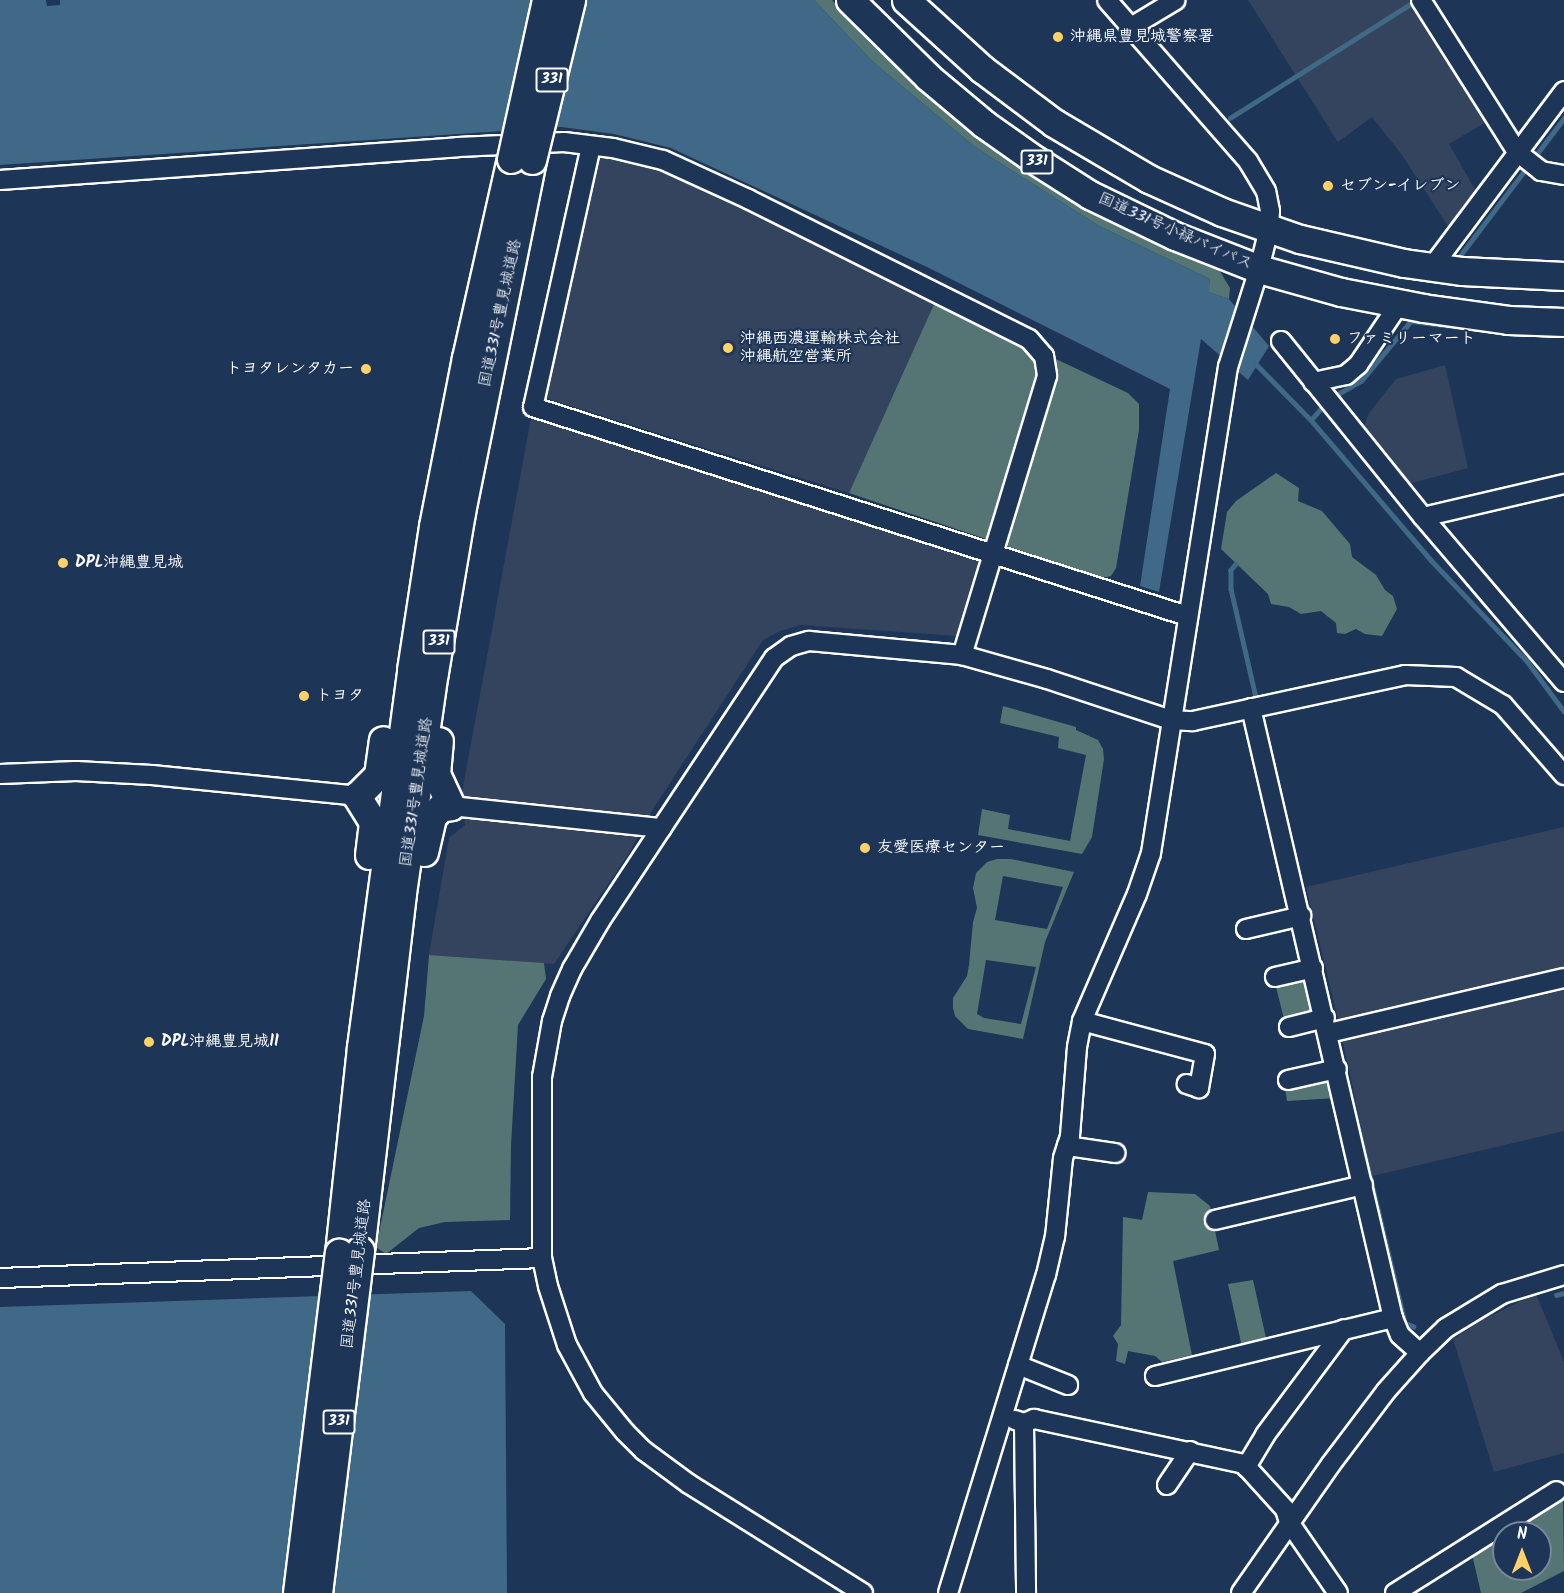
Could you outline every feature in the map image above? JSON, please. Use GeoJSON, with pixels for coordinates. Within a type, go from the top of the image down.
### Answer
{"type":"FeatureCollection","features":[{"type":"Feature","properties":{"kind":"highway","name":"国道331号豊見城道路"},"geometry":{"type":"LineString","coordinates":[[373,1051],[402,893],[436,660],[461,512],[517,234],[522,159],[546,0]]}},
{"type":"Feature","properties":{"kind":"highway","name":"国道331号豊見城道路"},"geometry":{"type":"LineString","coordinates":[[318,1593],[349,1252],[373,1051],[411,669],[434,526],[480,290],[571,0]]}},
{"type":"Feature","properties":{"kind":"highway","name":"国道331号小禄バイパス"},"geometry":{"type":"LineString","coordinates":[[850,0],[928,77],[1035,160],[1090,195],[1134,217],[1259,269],[1330,290],[1399,304],[1508,320],[1564,322]]}},
{"type":"Feature","properties":{"kind":"highway","name":"331"},"geometry":{"type":"LineString","coordinates":[[906,0],[982,69],[1054,123],[1149,179],[1269,229],[1336,249],[1432,267],[1512,275],[1564,276]]}},
{"type":"Feature","properties":{"kind":"highway"},"geometry":{"type":"LineString","coordinates":[[373,1051],[411,963],[426,842],[432,817],[440,808],[451,806],[436,774],[436,759],[475,513],[506,361],[517,234]]}},
{"type":"Feature","properties":{"kind":"highway"},"geometry":{"type":"LineString","coordinates":[[373,1051],[354,1014],[354,985],[372,822],[357,795],[378,775],[396,656],[405,617],[434,526]]}},
{"type":"Feature","properties":{"kind":"highway","name":"国道331号豊見城道路"},"geometry":{"type":"LineString","coordinates":[[297,1593],[349,1252]]}},
{"type":"Feature","properties":{"kind":"street"},"geometry":{"type":"LineString","coordinates":[[948,1593],[1046,1275],[1055,1237],[1063,1158],[1067,1146],[1082,1021],[1145,874],[1228,367],[1259,269],[1269,229],[1270,211],[1262,180],[1225,132],[1107,0]]}},
{"type":"Feature","properties":{"kind":"street"},"geometry":{"type":"LineString","coordinates":[[1131,27],[1176,0]]}},
{"type":"Feature","properties":{"kind":"street"},"geometry":{"type":"LineString","coordinates":[[1421,0],[1519,154],[1537,168],[1554,175],[1564,175]]}},
{"type":"Feature","properties":{"kind":"street"},"geometry":{"type":"LineString","coordinates":[[1432,267],[1519,154],[1564,91]]}},
{"type":"Feature","properties":{"kind":"street"},"geometry":{"type":"LineString","coordinates":[[0,180],[458,147],[564,142],[663,160],[748,199],[1029,339],[1038,346],[1044,356],[1047,376],[962,655]]}},
{"type":"Feature","properties":{"kind":"street"},"geometry":{"type":"LineString","coordinates":[[591,146],[533,407],[1187,616]]}},
{"type":"Feature","properties":{"kind":"street"},"geometry":{"type":"LineString","coordinates":[[1316,386],[1346,375],[1358,365],[1399,304]]}},
{"type":"Feature","properties":{"kind":"street"},"geometry":{"type":"LineString","coordinates":[[1281,341],[1423,517],[1564,682]]}},
{"type":"Feature","properties":{"kind":"street"},"geometry":{"type":"LineString","coordinates":[[1423,517],[1564,483]]}},
{"type":"Feature","properties":{"kind":"street"},"geometry":{"type":"LineString","coordinates":[[863,1593],[689,1484],[644,1451],[625,1432],[593,1393],[567,1345],[548,1286],[542,1258],[542,1077],[552,1021],[566,982],[585,945],[774,658],[782,652],[809,641],[962,655],[1047,679],[1171,720],[1193,721],[1406,675],[1456,677],[1503,705],[1564,775]]}},
{"type":"Feature","properties":{"kind":"street"},"geometry":{"type":"LineString","coordinates":[[1251,708],[1327,1026],[1393,1317],[1400,1335],[1420,1353]]}},
{"type":"Feature","properties":{"kind":"street"},"geometry":{"type":"LineString","coordinates":[[0,774],[76,771],[152,775],[357,795]]}},
{"type":"Feature","properties":{"kind":"street"},"geometry":{"type":"LineString","coordinates":[[451,806],[662,828]]}},
{"type":"Feature","properties":{"kind":"street"},"geometry":{"type":"LineString","coordinates":[[1246,929],[1301,916]]}},
{"type":"Feature","properties":{"kind":"street"},"geometry":{"type":"LineString","coordinates":[[1275,977],[1313,968]]}},
{"type":"Feature","properties":{"kind":"street"},"geometry":{"type":"LineString","coordinates":[[1289,1027],[1327,1026],[1564,978]]}},
{"type":"Feature","properties":{"kind":"street"},"geometry":{"type":"LineString","coordinates":[[1082,1021],[1205,1054],[1199,1088],[1187,1084]]}},
{"type":"Feature","properties":{"kind":"street"},"geometry":{"type":"LineString","coordinates":[[1288,1080],[1337,1069]]}},
{"type":"Feature","properties":{"kind":"street"},"geometry":{"type":"LineString","coordinates":[[1067,1146],[1115,1153]]}},
{"type":"Feature","properties":{"kind":"street"},"geometry":{"type":"LineString","coordinates":[[1215,1220],[1363,1185]]}},
{"type":"Feature","properties":{"kind":"street"},"geometry":{"type":"LineString","coordinates":[[0,1278],[542,1258]]}},
{"type":"Feature","properties":{"kind":"street"},"geometry":{"type":"LineString","coordinates":[[1241,1593],[1289,1522],[1386,1391],[1420,1353],[1446,1328],[1502,1294],[1564,1275]]}},
{"type":"Feature","properties":{"kind":"street"},"geometry":{"type":"LineString","coordinates":[[1155,1376],[1393,1317]]}},
{"type":"Feature","properties":{"kind":"street"},"geometry":{"type":"LineString","coordinates":[[1246,1467],[1265,1435],[1344,1329]]}},
{"type":"Feature","properties":{"kind":"street"},"geometry":{"type":"LineString","coordinates":[[1018,1365],[1068,1385]]}},
{"type":"Feature","properties":{"kind":"street"},"geometry":{"type":"LineString","coordinates":[[1002,1415],[1024,1423],[1034,1419],[1236,1461],[1246,1467],[1285,1509],[1289,1522],[1338,1593]]}},
{"type":"Feature","properties":{"kind":"street"},"geometry":{"type":"LineString","coordinates":[[1024,1423],[1026,1593]]}},
{"type":"Feature","properties":{"kind":"street"},"geometry":{"type":"LineString","coordinates":[[1167,1485],[1190,1451]]}},
{"type":"Feature","properties":{"kind":"street"},"geometry":{"type":"LineString","coordinates":[[1395,1593],[1557,1491]]}},
{"type":"Feature","properties":{"kind":"shaded area"},"geometry":{"type":"Polygon","coordinates":[[[0,0],[46,0],[47,6],[60,5],[60,0],[814,0],[873,62],[975,147],[1099,226],[1210,279],[1209,292],[1229,299],[1269,346],[1248,380],[1201,339],[1159,592],[1140,586],[1170,389],[929,268],[671,148],[614,134],[561,127],[0,165],[0,0]]]}},
{"type":"Feature","properties":{"kind":"shaded area"},"geometry":{"type":"Polygon","coordinates":[[[1248,0],[1416,0],[1491,119],[1449,144],[1477,193],[1451,231],[1402,155],[1372,117],[1338,142],[1248,0]]]}},
{"type":"Feature","properties":{"kind":"shaded area","name":"沖縄西濃運輸株式会社 沖縄航空営業所"},"geometry":{"type":"Polygon","coordinates":[[[602,154],[661,167],[782,224],[935,302],[849,493],[529,393],[582,185],[602,154]]]}},
{"type":"Feature","properties":{"kind":"shaded area"},"geometry":{"type":"Polygon","coordinates":[[[1445,365],[1468,468],[1408,484],[1369,440],[1364,426],[1369,413],[1396,379],[1445,365]]]}},
{"type":"Feature","properties":{"kind":"shaded area"},"geometry":{"type":"Polygon","coordinates":[[[531,418],[983,560],[957,636],[801,625],[780,631],[763,640],[653,809],[629,853],[554,964],[429,955],[449,838],[465,825],[462,792],[531,418]]]}},
{"type":"Feature","properties":{"kind":"shaded area"},"geometry":{"type":"Polygon","coordinates":[[[1564,827],[1564,1131],[1372,1176],[1338,1019],[1306,887],[1564,827]]]}},
{"type":"Feature","properties":{"kind":"shaded area"},"geometry":{"type":"Polygon","coordinates":[[[471,1291],[505,1324],[507,1593],[0,1593],[0,1307],[471,1291]]]}},
{"type":"Feature","properties":{"kind":"shaded area"},"geometry":{"type":"Polygon","coordinates":[[[1536,1294],[1564,1362],[1564,1453],[1494,1472],[1453,1339],[1484,1319],[1536,1294]]]}},
{"type":"Feature","properties":{"kind":"green space"},"geometry":{"type":"Polygon","coordinates":[[[814,0],[832,0],[870,43],[929,96],[980,139],[1044,183],[1089,208],[1215,263],[1230,288],[1229,299],[1208,292],[1210,279],[1099,226],[975,147],[873,62],[814,0]]]}},
{"type":"Feature","properties":{"kind":"green space"},"geometry":{"type":"Polygon","coordinates":[[[935,302],[1128,393],[1139,404],[1139,430],[1116,568],[1111,576],[1102,578],[849,493],[935,302]]]}},
{"type":"Feature","properties":{"kind":"green space"},"geometry":{"type":"Polygon","coordinates":[[[1276,473],[1299,488],[1298,501],[1322,511],[1350,544],[1352,557],[1376,575],[1385,590],[1393,596],[1397,609],[1382,636],[1365,634],[1356,629],[1345,634],[1337,633],[1336,623],[1321,611],[1301,614],[1289,607],[1271,604],[1268,594],[1221,549],[1227,512],[1236,501],[1276,473]]]}},
{"type":"Feature","properties":{"kind":"green space"},"geometry":{"type":"Polygon","coordinates":[[[1003,706],[1076,727],[1076,730],[1098,740],[1103,749],[1104,759],[1092,837],[1082,854],[978,835],[982,809],[1010,815],[1008,829],[1070,841],[1086,755],[1058,748],[1059,737],[1000,723],[1003,706]]]}},
{"type":"Feature","properties":{"kind":"green space"},"geometry":{"type":"Polygon","coordinates":[[[1011,859],[1074,872],[1045,942],[1023,1039],[968,1029],[955,1016],[953,1008],[953,998],[967,976],[969,965],[973,922],[977,908],[973,888],[976,873],[987,862],[1011,859]],[[1003,876],[995,920],[1047,929],[1063,887],[1003,876]],[[986,960],[977,1014],[984,1018],[1021,1024],[1036,967],[986,960]]]}},
{"type":"Feature","properties":{"kind":"green space"},"geometry":{"type":"Polygon","coordinates":[[[429,955],[544,963],[546,979],[518,1025],[511,1145],[510,1220],[445,1222],[419,1228],[386,1254],[376,1247],[424,1016],[429,955]]]}},
{"type":"Feature","properties":{"kind":"green space"},"geometry":{"type":"Polygon","coordinates":[[[1306,975],[1316,1015],[1285,1023],[1275,983],[1306,975]]]}},
{"type":"Feature","properties":{"kind":"green space"},"geometry":{"type":"Polygon","coordinates":[[[1331,1078],[1336,1098],[1287,1101],[1285,1088],[1331,1078]]]}},
{"type":"Feature","properties":{"kind":"green space"},"geometry":{"type":"Polygon","coordinates":[[[1148,1192],[1195,1194],[1210,1206],[1219,1250],[1173,1261],[1192,1355],[1162,1362],[1155,1356],[1128,1351],[1125,1364],[1116,1361],[1118,1344],[1113,1336],[1121,1325],[1123,1217],[1142,1220],[1148,1192]]]}},
{"type":"Feature","properties":{"kind":"green space"},"geometry":{"type":"Polygon","coordinates":[[[1253,1280],[1266,1338],[1257,1344],[1242,1347],[1228,1284],[1253,1280]]]}},
{"type":"Feature","properties":{"kind":"green space"},"geometry":{"type":"Polygon","coordinates":[[[1563,1497],[1564,1571],[1552,1577],[1552,1521],[1521,1521],[1563,1497]]]}},
{"type":"Feature","properties":{"kind":"green space"},"geometry":{"type":"Polygon","coordinates":[[[1492,1538],[1492,1581],[1544,1581],[1521,1593],[1481,1593],[1471,1550],[1492,1538]]]}},
{"type":"Feature","properties":{"kind":"waterway"},"geometry":{"type":"LineString","coordinates":[[1230,118],[1417,0]]}},
{"type":"Feature","properties":{"kind":"waterway"},"geometry":{"type":"LineString","coordinates":[[1533,159],[1564,118]]}},
{"type":"Feature","properties":{"kind":"waterway"},"geometry":{"type":"LineString","coordinates":[[1459,257],[1528,166]]}},
{"type":"Feature","properties":{"kind":"waterway"},"geometry":{"type":"LineString","coordinates":[[1331,398],[1361,381],[1415,316]]}},
{"type":"Feature","properties":{"kind":"waterway"},"geometry":{"type":"LineString","coordinates":[[1411,321],[1485,330]]}},
{"type":"Feature","properties":{"kind":"waterway"},"geometry":{"type":"LineString","coordinates":[[1256,364],[1311,420],[1431,560],[1527,661],[1564,711]]}},
{"type":"Feature","properties":{"kind":"waterway"},"geometry":{"type":"LineString","coordinates":[[1311,420],[1325,404]]}},
{"type":"Feature","properties":{"kind":"waterway"},"geometry":{"type":"LineString","coordinates":[[1236,564],[1231,570],[1231,589],[1256,697]]}},
{"type":"Feature","properties":{"kind":"waterway"},"geometry":{"type":"LineString","coordinates":[[1341,1054],[1405,1323],[1413,1326]]}},
{"type":"Feature","properties":{"kind":"waterway"},"geometry":{"type":"LineString","coordinates":[[1556,1295],[1564,1293]]}},
{"type":"Feature","properties":{"kind":"place","name":"沖縄県豊見城警察署"},"geometry":{"type":"Point","coordinates":[1058,37]}},
{"type":"Feature","properties":{"kind":"place","name":"セブン-イレブン"},"geometry":{"type":"Point","coordinates":[1328,186]}},
{"type":"Feature","properties":{"kind":"place","name":"ファミリーマート"},"geometry":{"type":"Point","coordinates":[1335,339]}},
{"type":"Feature","properties":{"kind":"place","name":"沖縄西濃運輸株式会社 沖縄航空営業所"},"geometry":{"type":"Point","coordinates":[728,348]}},
{"type":"Feature","properties":{"kind":"place","name":"トヨタレンタカー"},"geometry":{"type":"Point","coordinates":[366,369]}},
{"type":"Feature","properties":{"kind":"place","name":"DPL沖縄豊見城"},"geometry":{"type":"Point","coordinates":[63,563]}},
{"type":"Feature","properties":{"kind":"place","name":"トヨタ"},"geometry":{"type":"Point","coordinates":[304,696]}},
{"type":"Feature","properties":{"kind":"place","name":"友愛医療センター"},"geometry":{"type":"Point","coordinates":[865,848]}},
{"type":"Feature","properties":{"kind":"place","name":"DPL沖縄豊見城II"},"geometry":{"type":"Point","coordinates":[149,1042]}}]}
